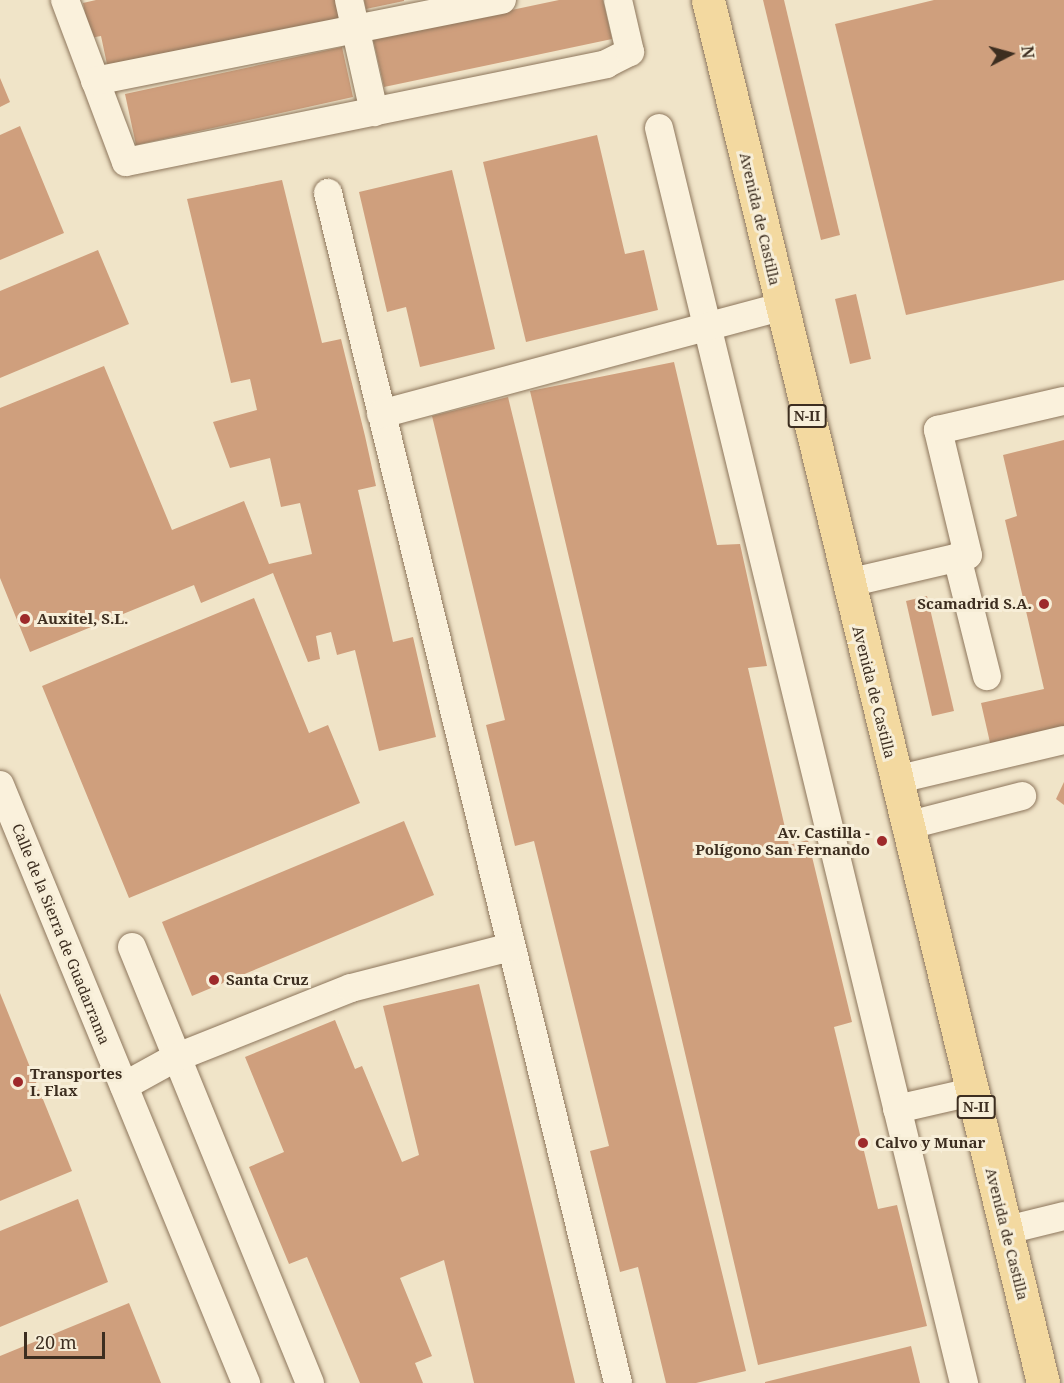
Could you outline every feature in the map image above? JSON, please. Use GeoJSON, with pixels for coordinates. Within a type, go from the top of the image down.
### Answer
{"type":"FeatureCollection","features":[{"type":"Feature","properties":{"kind":"main road","name":"Avenida de Castilla"},"geometry":{"type":"LineString","coordinates":[[708,0],[906,826],[1043,1383]]}},
{"type":"Feature","properties":{"kind":"street"},"geometry":{"type":"LineString","coordinates":[[65,0],[126,162],[606,64],[630,52],[618,0]]}},
{"type":"Feature","properties":{"kind":"street"},"geometry":{"type":"LineString","coordinates":[[349,0],[374,112]]}},
{"type":"Feature","properties":{"kind":"street"},"geometry":{"type":"LineString","coordinates":[[95,81],[502,0]]}},
{"type":"Feature","properties":{"kind":"street"},"geometry":{"type":"LineString","coordinates":[[659,128],[964,1383]]}},
{"type":"Feature","properties":{"kind":"street"},"geometry":{"type":"LineString","coordinates":[[328,193],[618,1383]]}},
{"type":"Feature","properties":{"kind":"street"},"geometry":{"type":"LineString","coordinates":[[381,414],[706,325],[781,307]]}},
{"type":"Feature","properties":{"kind":"street"},"geometry":{"type":"LineString","coordinates":[[848,583],[968,555],[938,430],[1064,401]]}},
{"type":"Feature","properties":{"kind":"street"},"geometry":{"type":"LineString","coordinates":[[957,557],[987,676]]}},
{"type":"Feature","properties":{"kind":"street"},"geometry":{"type":"LineString","coordinates":[[895,780],[1064,740]]}},
{"type":"Feature","properties":{"kind":"street","name":"Calle de la Sierra de Guadarrama"},"geometry":{"type":"LineString","coordinates":[[0,785],[246,1383]]}},
{"type":"Feature","properties":{"kind":"street"},"geometry":{"type":"LineString","coordinates":[[906,826],[1022,796]]}},
{"type":"Feature","properties":{"kind":"street"},"geometry":{"type":"LineString","coordinates":[[124,1086],[174,1058],[351,988],[511,947]]}},
{"type":"Feature","properties":{"kind":"street"},"geometry":{"type":"LineString","coordinates":[[132,948],[174,1058],[310,1383]]}},
{"type":"Feature","properties":{"kind":"street"},"geometry":{"type":"LineString","coordinates":[[897,1109],[972,1092]]}},
{"type":"Feature","properties":{"kind":"street"},"geometry":{"type":"LineString","coordinates":[[1007,1230],[1064,1216]]}},
{"type":"Feature","properties":{"kind":"building"},"geometry":{"type":"Polygon","coordinates":[[[96,0],[336,0],[340,21],[108,69],[101,36],[90,38],[83,3],[96,0]]]}},
{"type":"Feature","properties":{"kind":"building"},"geometry":{"type":"Polygon","coordinates":[[[364,0],[404,0],[404,1],[366,9],[364,0]]]}},
{"type":"Feature","properties":{"kind":"building"},"geometry":{"type":"Polygon","coordinates":[[[559,0],[603,0],[612,39],[384,87],[373,39],[559,0]]]}},
{"type":"Feature","properties":{"kind":"building"},"geometry":{"type":"Polygon","coordinates":[[[763,0],[784,0],[840,235],[821,240],[763,0]]]}},
{"type":"Feature","properties":{"kind":"building"},"geometry":{"type":"Polygon","coordinates":[[[934,0],[1064,0],[1064,280],[906,315],[835,24],[934,0]]]}},
{"type":"Feature","properties":{"kind":"building"},"geometry":{"type":"Polygon","coordinates":[[[342,47],[353,97],[136,145],[125,94],[342,47]]]}},
{"type":"Feature","properties":{"kind":"building"},"geometry":{"type":"Polygon","coordinates":[[[0,78],[10,102],[0,107],[0,78]]]}},
{"type":"Feature","properties":{"kind":"building"},"geometry":{"type":"Polygon","coordinates":[[[20,126],[64,233],[0,260],[0,135],[20,126]]]}},
{"type":"Feature","properties":{"kind":"building"},"geometry":{"type":"Polygon","coordinates":[[[597,135],[625,254],[644,250],[658,310],[526,342],[483,162],[597,135]]]}},
{"type":"Feature","properties":{"kind":"building"},"geometry":{"type":"Polygon","coordinates":[[[452,170],[495,349],[420,367],[406,307],[387,312],[359,192],[452,170]]]}},
{"type":"Feature","properties":{"kind":"building"},"geometry":{"type":"Polygon","coordinates":[[[282,180],[322,343],[341,339],[365,436],[376,486],[358,490],[393,642],[413,637],[436,737],[379,751],[355,650],[337,655],[331,632],[316,636],[320,659],[308,662],[273,573],[201,603],[194,585],[30,652],[0,578],[0,408],[104,366],[172,530],[244,501],[269,564],[312,554],[300,503],[281,507],[270,458],[230,468],[213,422],[257,410],[250,379],[231,383],[187,199],[282,180]]]}},
{"type":"Feature","properties":{"kind":"building"},"geometry":{"type":"Polygon","coordinates":[[[98,250],[129,324],[0,378],[0,291],[98,250]]]}},
{"type":"Feature","properties":{"kind":"building"},"geometry":{"type":"Polygon","coordinates":[[[856,294],[871,359],[850,364],[835,299],[856,294]]]}},
{"type":"Feature","properties":{"kind":"building"},"geometry":{"type":"Polygon","coordinates":[[[674,362],[717,545],[740,544],[767,666],[748,668],[789,845],[808,840],[852,1022],[834,1027],[878,1209],[897,1205],[927,1326],[758,1365],[530,391],[674,362]]]}},
{"type":"Feature","properties":{"kind":"building"},"geometry":{"type":"Polygon","coordinates":[[[508,397],[746,1371],[696,1383],[666,1383],[638,1267],[620,1272],[590,1151],[609,1146],[534,841],[515,846],[486,725],[505,720],[432,416],[508,397]]]}},
{"type":"Feature","properties":{"kind":"building","name":"Scamadrid S.A."},"geometry":{"type":"Polygon","coordinates":[[[1064,440],[1064,733],[991,747],[981,703],[1044,689],[1005,520],[1017,516],[1003,455],[1064,440]]]}},
{"type":"Feature","properties":{"kind":"building"},"geometry":{"type":"Polygon","coordinates":[[[927,596],[954,711],[932,716],[906,601],[927,596]]]}},
{"type":"Feature","properties":{"kind":"building"},"geometry":{"type":"Polygon","coordinates":[[[254,598],[309,733],[328,725],[360,803],[129,898],[42,686],[254,598]]]}},
{"type":"Feature","properties":{"kind":"building"},"geometry":{"type":"Polygon","coordinates":[[[1064,782],[1064,805],[1056,799],[1064,782]]]}},
{"type":"Feature","properties":{"kind":"building"},"geometry":{"type":"Polygon","coordinates":[[[404,821],[434,895],[192,996],[162,922],[404,821]]]}},
{"type":"Feature","properties":{"kind":"building"},"geometry":{"type":"Polygon","coordinates":[[[479,984],[575,1383],[474,1383],[444,1260],[400,1278],[432,1356],[415,1363],[423,1383],[360,1383],[307,1257],[289,1264],[249,1167],[284,1152],[245,1057],[335,1020],[355,1069],[362,1066],[402,1162],[419,1155],[383,1006],[479,984]]]}},
{"type":"Feature","properties":{"kind":"building","name":"Transportes I. Flax"},"geometry":{"type":"Polygon","coordinates":[[[0,993],[72,1171],[0,1201],[0,993]]]}},
{"type":"Feature","properties":{"kind":"building"},"geometry":{"type":"Polygon","coordinates":[[[78,1199],[108,1282],[0,1327],[0,1231],[78,1199]]]}},
{"type":"Feature","properties":{"kind":"building"},"geometry":{"type":"Polygon","coordinates":[[[129,1303],[161,1383],[0,1383],[0,1356],[129,1303]]]}},
{"type":"Feature","properties":{"kind":"building"},"geometry":{"type":"Polygon","coordinates":[[[911,1346],[920,1383],[765,1383],[765,1382],[911,1346]]]}},
{"type":"Feature","properties":{"kind":"place","name":"Scamadrid S.A."},"geometry":{"type":"Point","coordinates":[1044,604]}},
{"type":"Feature","properties":{"kind":"place","name":"Auxitel, S.L."},"geometry":{"type":"Point","coordinates":[25,619]}},
{"type":"Feature","properties":{"kind":"place","name":"Av. Castilla - Polígono San Fernando"},"geometry":{"type":"Point","coordinates":[882,841]}},
{"type":"Feature","properties":{"kind":"place","name":"Santa Cruz"},"geometry":{"type":"Point","coordinates":[214,980]}},
{"type":"Feature","properties":{"kind":"place","name":"Transportes I. Flax"},"geometry":{"type":"Point","coordinates":[18,1082]}},
{"type":"Feature","properties":{"kind":"place","name":"Calvo y Munar"},"geometry":{"type":"Point","coordinates":[863,1143]}}]}
